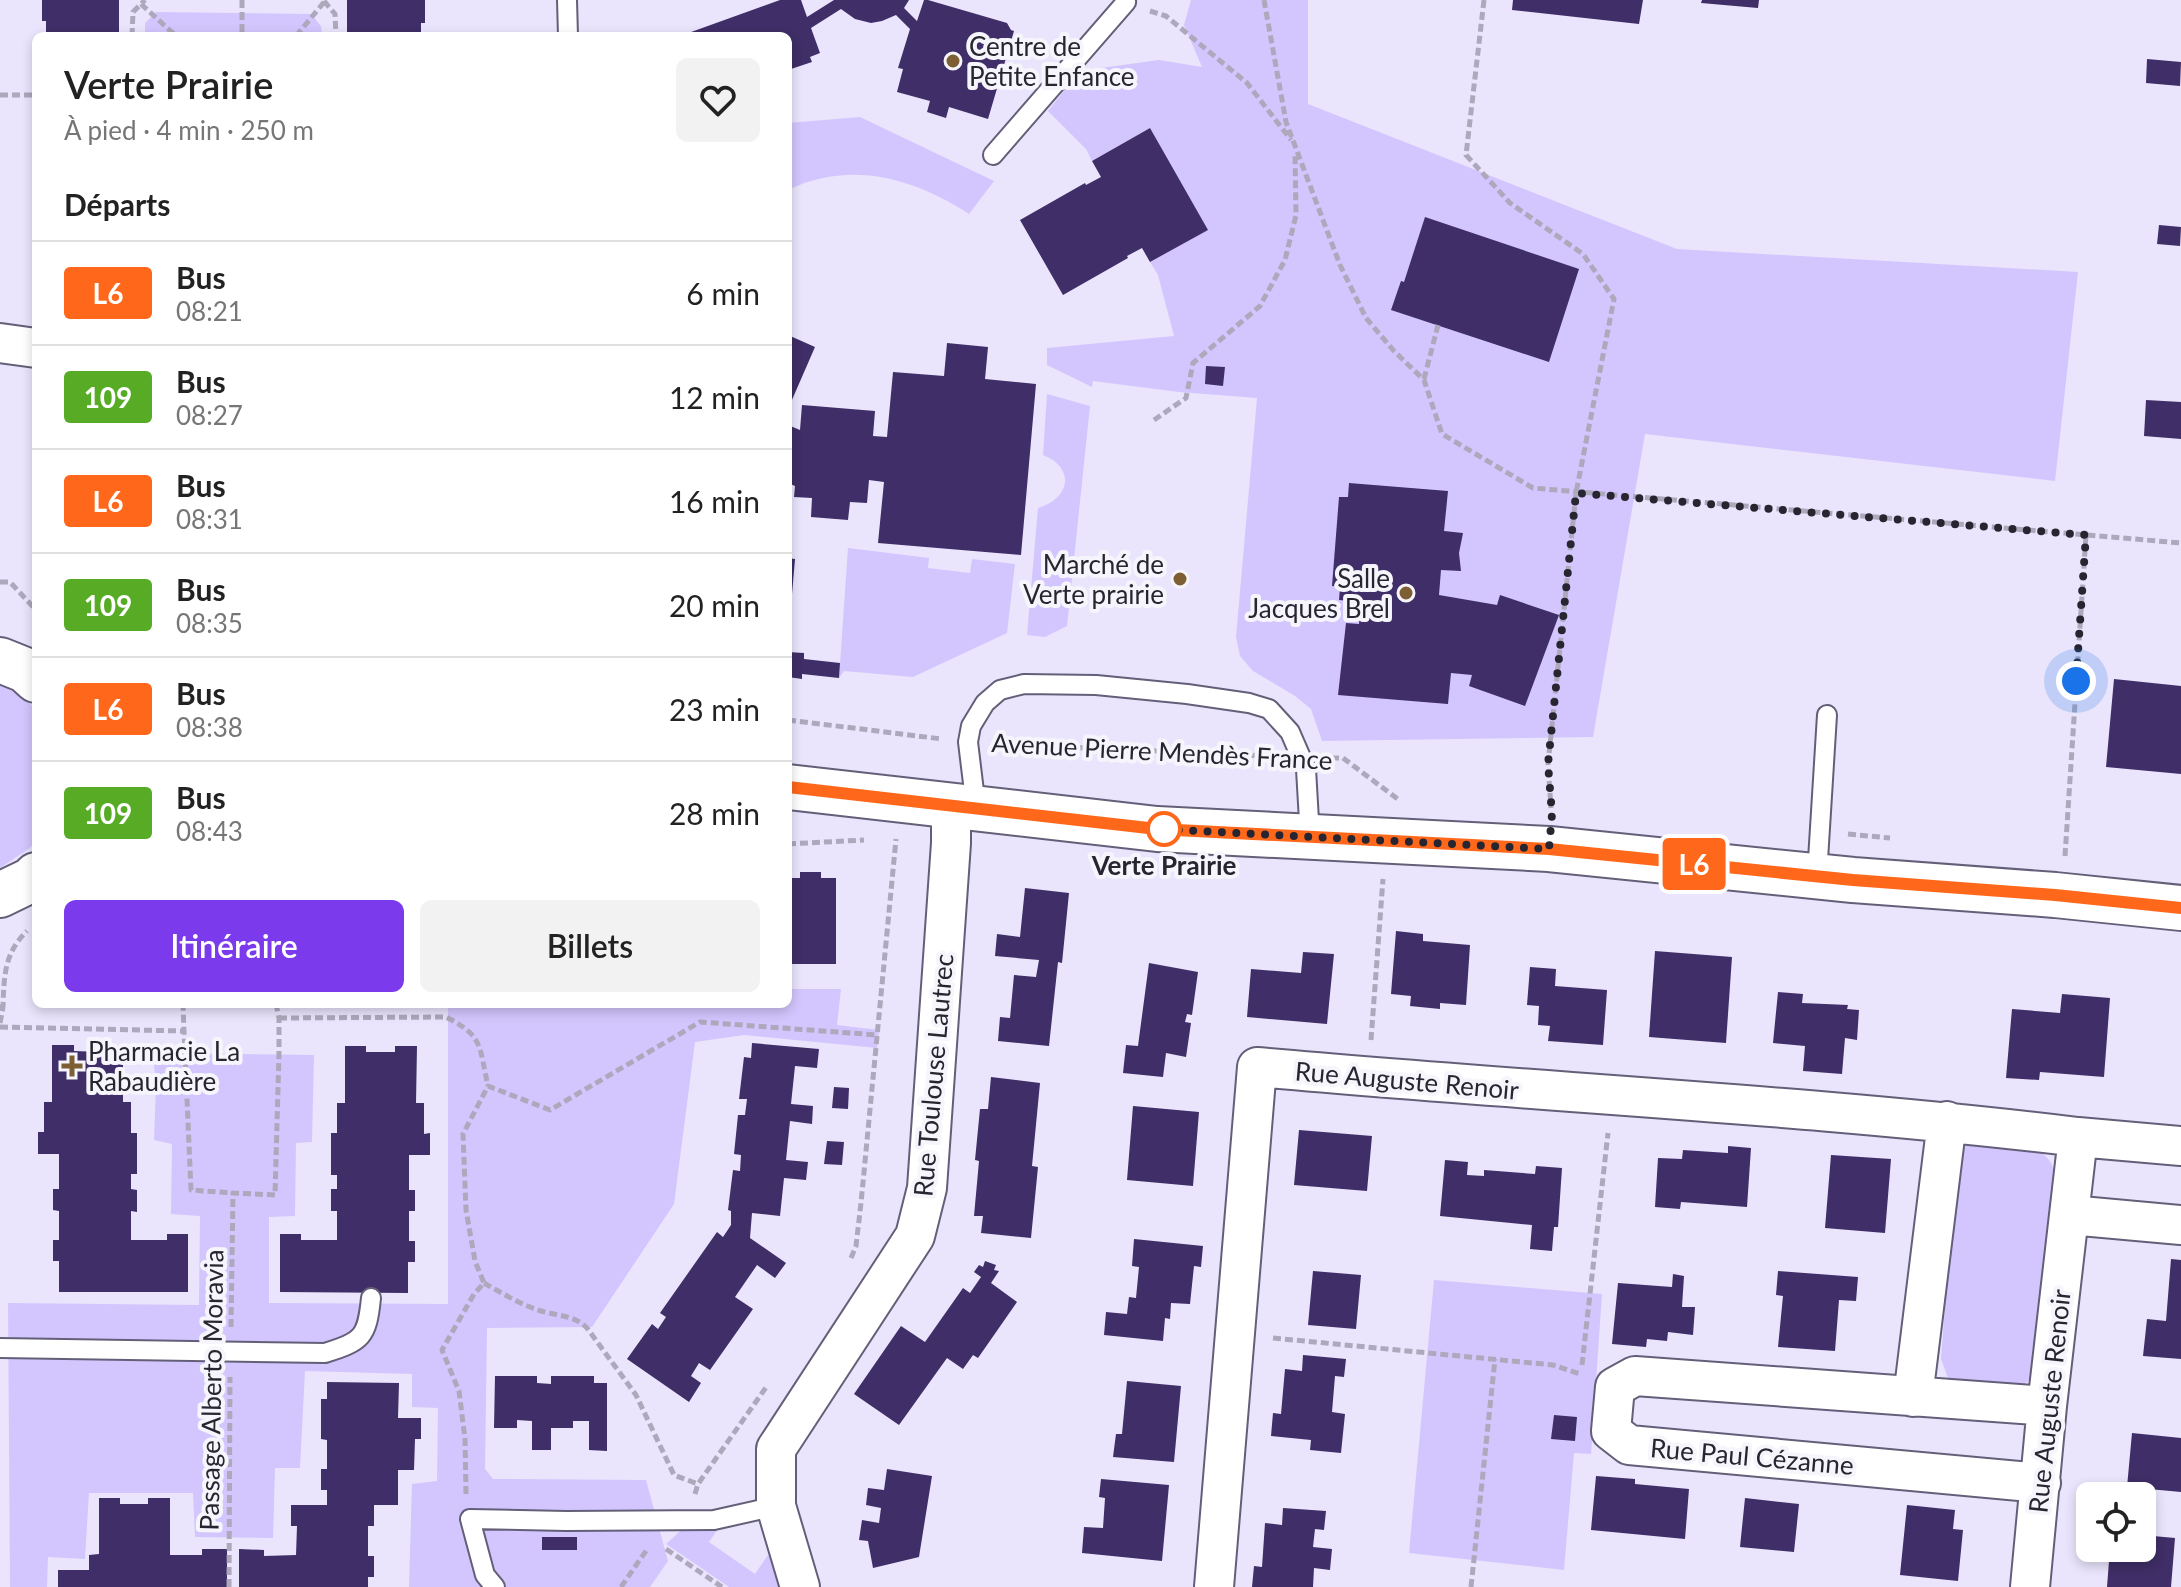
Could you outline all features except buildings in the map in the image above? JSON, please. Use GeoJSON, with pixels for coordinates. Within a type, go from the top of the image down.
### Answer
{"type":"FeatureCollection","features":[{"type":"Feature","properties":{"kind":"street"},"geometry":{"type":"LineString","coordinates":[[0,343],[32,347]]}},
{"type":"Feature","properties":{"kind":"street"},"geometry":{"type":"LineString","coordinates":[[0,660],[25,670],[32,676]]}},
{"type":"Feature","properties":{"kind":"street"},"geometry":{"type":"LineString","coordinates":[[792,787],[1157,829],[1310,838],[1392,820],[1549,849],[2181,908]]}},
{"type":"Feature","properties":{"kind":"street","name":"Rue Toulouse Lautrec"},"geometry":{"type":"LineString","coordinates":[[800,1587],[776,1506],[776,1449],[915,1236],[927,1188],[951,843],[963,807]]}},
{"type":"Feature","properties":{"kind":"street"},"geometry":{"type":"LineString","coordinates":[[0,895],[32,879]]}},
{"type":"Feature","properties":{"kind":"street","name":"Rue Auguste Renoir"},"geometry":{"type":"LineString","coordinates":[[1214,1587],[1257,1067],[1947,1121],[2181,1146]]}},
{"type":"Feature","properties":{"kind":"street"},"geometry":{"type":"LineString","coordinates":[[1913,1397],[1947,1121]]}},
{"type":"Feature","properties":{"kind":"street","name":"Rue Auguste Renoir"},"geometry":{"type":"LineString","coordinates":[[2030,1587],[2078,1137]]}},
{"type":"Feature","properties":{"kind":"street"},"geometry":{"type":"LineString","coordinates":[[2070,1215],[2181,1225]]}},
{"type":"Feature","properties":{"kind":"street"},"geometry":{"type":"LineString","coordinates":[[1598,1381],[1635,1376],[2047,1406]]}},
{"type":"Feature","properties":{"kind":"street","name":"Rue Paul Cézanne"},"geometry":{"type":"LineString","coordinates":[[1598,1381],[1611,1431],[1629,1445],[2041,1483]]}},
{"type":"Feature","properties":{"kind":"lane"},"geometry":{"type":"LineString","coordinates":[[567,0],[568,32]]}},
{"type":"Feature","properties":{"kind":"lane"},"geometry":{"type":"LineString","coordinates":[[993,155],[1125,1]]}},
{"type":"Feature","properties":{"kind":"lane"},"geometry":{"type":"LineString","coordinates":[[963,807],[971,726],[985,703],[1000,690],[1024,684],[1096,685],[1187,694],[1269,709],[1290,732],[1306,769],[1310,838]]}},
{"type":"Feature","properties":{"kind":"lane"},"geometry":{"type":"LineString","coordinates":[[1817,876],[1827,715]]}},
{"type":"Feature","properties":{"kind":"lane"},"geometry":{"type":"LineString","coordinates":[[0,1348],[325,1353],[353,1344],[368,1324],[371,1298]]}},
{"type":"Feature","properties":{"kind":"lane"},"geometry":{"type":"LineString","coordinates":[[495,1587],[485,1575],[470,1519],[714,1520],[776,1506]]}},
{"type":"Feature","properties":{"kind":"path"},"geometry":{"type":"LineString","coordinates":[[242,0],[242,32]]}},
{"type":"Feature","properties":{"kind":"path"},"geometry":{"type":"LineString","coordinates":[[1264,0],[1286,122],[1340,265],[1366,318],[1424,380],[1442,434],[1533,488],[2181,543]]}},
{"type":"Feature","properties":{"kind":"path"},"geometry":{"type":"LineString","coordinates":[[1484,0],[1466,155],[1510,203],[1583,254],[1614,299],[1576,493],[1548,764],[1552,814],[1549,849]]}},
{"type":"Feature","properties":{"kind":"path"},"geometry":{"type":"LineString","coordinates":[[299,32],[324,1],[335,14],[336,32]]}},
{"type":"Feature","properties":{"kind":"path"},"geometry":{"type":"LineString","coordinates":[[1125,1],[1166,16],[1247,83],[1295,145],[1296,215],[1285,260],[1260,306],[1193,363],[1186,398],[1154,420]]}},
{"type":"Feature","properties":{"kind":"path"},"geometry":{"type":"LineString","coordinates":[[132,32],[133,12],[143,2],[172,32]]}},
{"type":"Feature","properties":{"kind":"path"},"geometry":{"type":"LineString","coordinates":[[0,95],[32,95]]}},
{"type":"Feature","properties":{"kind":"path"},"geometry":{"type":"LineString","coordinates":[[1424,380],[1438,325]]}},
{"type":"Feature","properties":{"kind":"path"},"geometry":{"type":"LineString","coordinates":[[2065,856],[2086,535]]}},
{"type":"Feature","properties":{"kind":"path"},"geometry":{"type":"LineString","coordinates":[[0,582],[10,582],[32,606]]}},
{"type":"Feature","properties":{"kind":"path","name":"Avenue Pierre Mendès France"},"geometry":{"type":"LineString","coordinates":[[792,720],[968,742],[1343,758],[1392,820]]}},
{"type":"Feature","properties":{"kind":"path"},"geometry":{"type":"LineString","coordinates":[[1368,1077],[1392,820]]}},
{"type":"Feature","properties":{"kind":"path"},"geometry":{"type":"LineString","coordinates":[[848,1268],[856,1246],[896,838]]}},
{"type":"Feature","properties":{"kind":"path"},"geometry":{"type":"LineString","coordinates":[[792,844],[865,840]]}},
{"type":"Feature","properties":{"kind":"path"},"geometry":{"type":"LineString","coordinates":[[32,926],[18,939],[8,957],[0,1025],[184,1031]]}},
{"type":"Feature","properties":{"kind":"path"},"geometry":{"type":"LineString","coordinates":[[183,1008],[191,1190],[275,1195],[277,1008]]}},
{"type":"Feature","properties":{"kind":"path"},"geometry":{"type":"LineString","coordinates":[[279,1018],[446,1017],[467,1027],[477,1039],[488,1086],[463,1134],[466,1210],[475,1261],[484,1283],[541,1311],[579,1321],[587,1328],[636,1395],[674,1475],[698,1484],[771,1382]]}},
{"type":"Feature","properties":{"kind":"path"},"geometry":{"type":"LineString","coordinates":[[488,1086],[550,1110],[700,1022],[878,1035]]}},
{"type":"Feature","properties":{"kind":"path"},"geometry":{"type":"LineString","coordinates":[[1235,1335],[1553,1365],[1598,1381],[1612,1096]]}},
{"type":"Feature","properties":{"kind":"path","name":"Passage Alberto Moravia"},"geometry":{"type":"LineString","coordinates":[[229,1587],[233,1193]]}},
{"type":"Feature","properties":{"kind":"path"},"geometry":{"type":"LineString","coordinates":[[470,1519],[459,1391],[442,1350],[474,1294],[484,1283]]}},
{"type":"Feature","properties":{"kind":"path"},"geometry":{"type":"LineString","coordinates":[[1471,1587],[1495,1359]]}},
{"type":"Feature","properties":{"kind":"path"},"geometry":{"type":"LineString","coordinates":[[621,1587],[654,1540]]}},
{"type":"Feature","properties":{"kind":"path"},"geometry":{"type":"LineString","coordinates":[[665,1548],[722,1587]]}},
{"type":"Feature","properties":{"kind":"shaded area"},"geometry":{"type":"Polygon","coordinates":[[[1191,0],[1308,0],[1308,104],[1677,249],[2078,272],[2055,481],[1645,434],[1593,737],[1322,741],[1311,709],[1253,671],[1240,656],[1236,637],[1257,398],[1093,381],[1092,387],[1047,365],[1047,348],[1174,336],[1158,275],[1150,262],[1207,230],[1150,128],[1092,161],[1086,149],[1048,111],[1069,84],[1101,68],[1159,60],[1202,67],[1184,25],[1191,0]]]}},
{"type":"Feature","properties":{"kind":"shaded area"},"geometry":{"type":"Polygon","coordinates":[[[156,12],[311,14],[321,26],[322,32],[145,32],[145,23],[156,12]]]}},
{"type":"Feature","properties":{"kind":"shaded area"},"geometry":{"type":"Polygon","coordinates":[[[860,117],[994,181],[969,214],[926,191],[881,177],[835,176],[792,188],[792,123],[860,117]]]}},
{"type":"Feature","properties":{"kind":"shaded area"},"geometry":{"type":"Polygon","coordinates":[[[1047,394],[1090,406],[1067,626],[1045,637],[1027,635],[1038,508],[1057,498],[1065,483],[1061,468],[1043,455],[1047,394]]]}},
{"type":"Feature","properties":{"kind":"shaded area"},"geometry":{"type":"Polygon","coordinates":[[[848,548],[929,558],[928,568],[970,573],[972,559],[1015,564],[1007,633],[913,677],[844,671],[839,678],[848,548]]]}},
{"type":"Feature","properties":{"kind":"shaded area"},"geometry":{"type":"Polygon","coordinates":[[[0,683],[32,706],[32,845],[0,868],[0,683]]]}},
{"type":"Feature","properties":{"kind":"shaded area"},"geometry":{"type":"Polygon","coordinates":[[[792,989],[841,989],[837,1025],[879,1030],[877,1048],[744,1035],[695,1042],[674,1204],[592,1327],[487,1328],[485,1469],[493,1479],[646,1480],[668,1561],[650,1587],[409,1587],[412,1484],[437,1481],[438,1408],[412,1407],[412,1374],[305,1371],[300,1468],[275,1468],[273,1538],[195,1537],[193,1493],[89,1493],[85,1559],[48,1557],[47,1587],[10,1587],[8,1303],[199,1305],[200,1216],[171,1214],[172,1144],[154,1140],[156,1086],[153,1053],[314,1055],[312,1142],[296,1143],[295,1216],[269,1217],[269,1303],[448,1304],[448,1008],[792,1008],[792,989]]]}},
{"type":"Feature","properties":{"kind":"shaded area"},"geometry":{"type":"Polygon","coordinates":[[[1985,1140],[2020,1144],[2039,1151],[2053,1167],[2057,1180],[2036,1373],[2021,1388],[1968,1389],[1948,1378],[1941,1359],[1956,1165],[1966,1144],[1985,1140]]]}},
{"type":"Feature","properties":{"kind":"shaded area"},"geometry":{"type":"Polygon","coordinates":[[[1434,1280],[1602,1294],[1591,1454],[1574,1453],[1564,1570],[1409,1553],[1434,1280]]]}},
{"type":"Feature","properties":{"kind":"shaded area"},"geometry":{"type":"Polygon","coordinates":[[[722,1523],[709,1542],[755,1574],[768,1555],[789,1567],[791,1587],[729,1587],[666,1544],[688,1524],[722,1523]]]}},
{"type":"Feature","properties":{"kind":"bus line","name":"L6"},"geometry":{"type":"LineString","coordinates":[[792,787],[1157,829],[1549,849],[1853,880],[2181,908]]}},
{"type":"Feature","properties":{"kind":"place","name":"Centre de Petite Enfance"},"geometry":{"type":"Point","coordinates":[953,61]}},
{"type":"Feature","properties":{"kind":"place","name":"Marché de Verte prairie"},"geometry":{"type":"Point","coordinates":[1180,579]}},
{"type":"Feature","properties":{"kind":"place","name":"Salle Jacques Brel"},"geometry":{"type":"Point","coordinates":[1406,593]}},
{"type":"Feature","properties":{"kind":"place","name":"Verte Prairie"},"geometry":{"type":"Point","coordinates":[1164,829]}},
{"type":"Feature","properties":{"kind":"place","name":"Pharmacie La Rabaudière"},"geometry":{"type":"Point","coordinates":[72,1066]}},
{"type":"Feature","properties":{"kind":"route"},"geometry":{"type":"LineString","coordinates":[[1164,829],[1157,829],[1549,849],[1552,814],[1548,764],[1576,493],[2086,535],[2076,681]]}}]}
